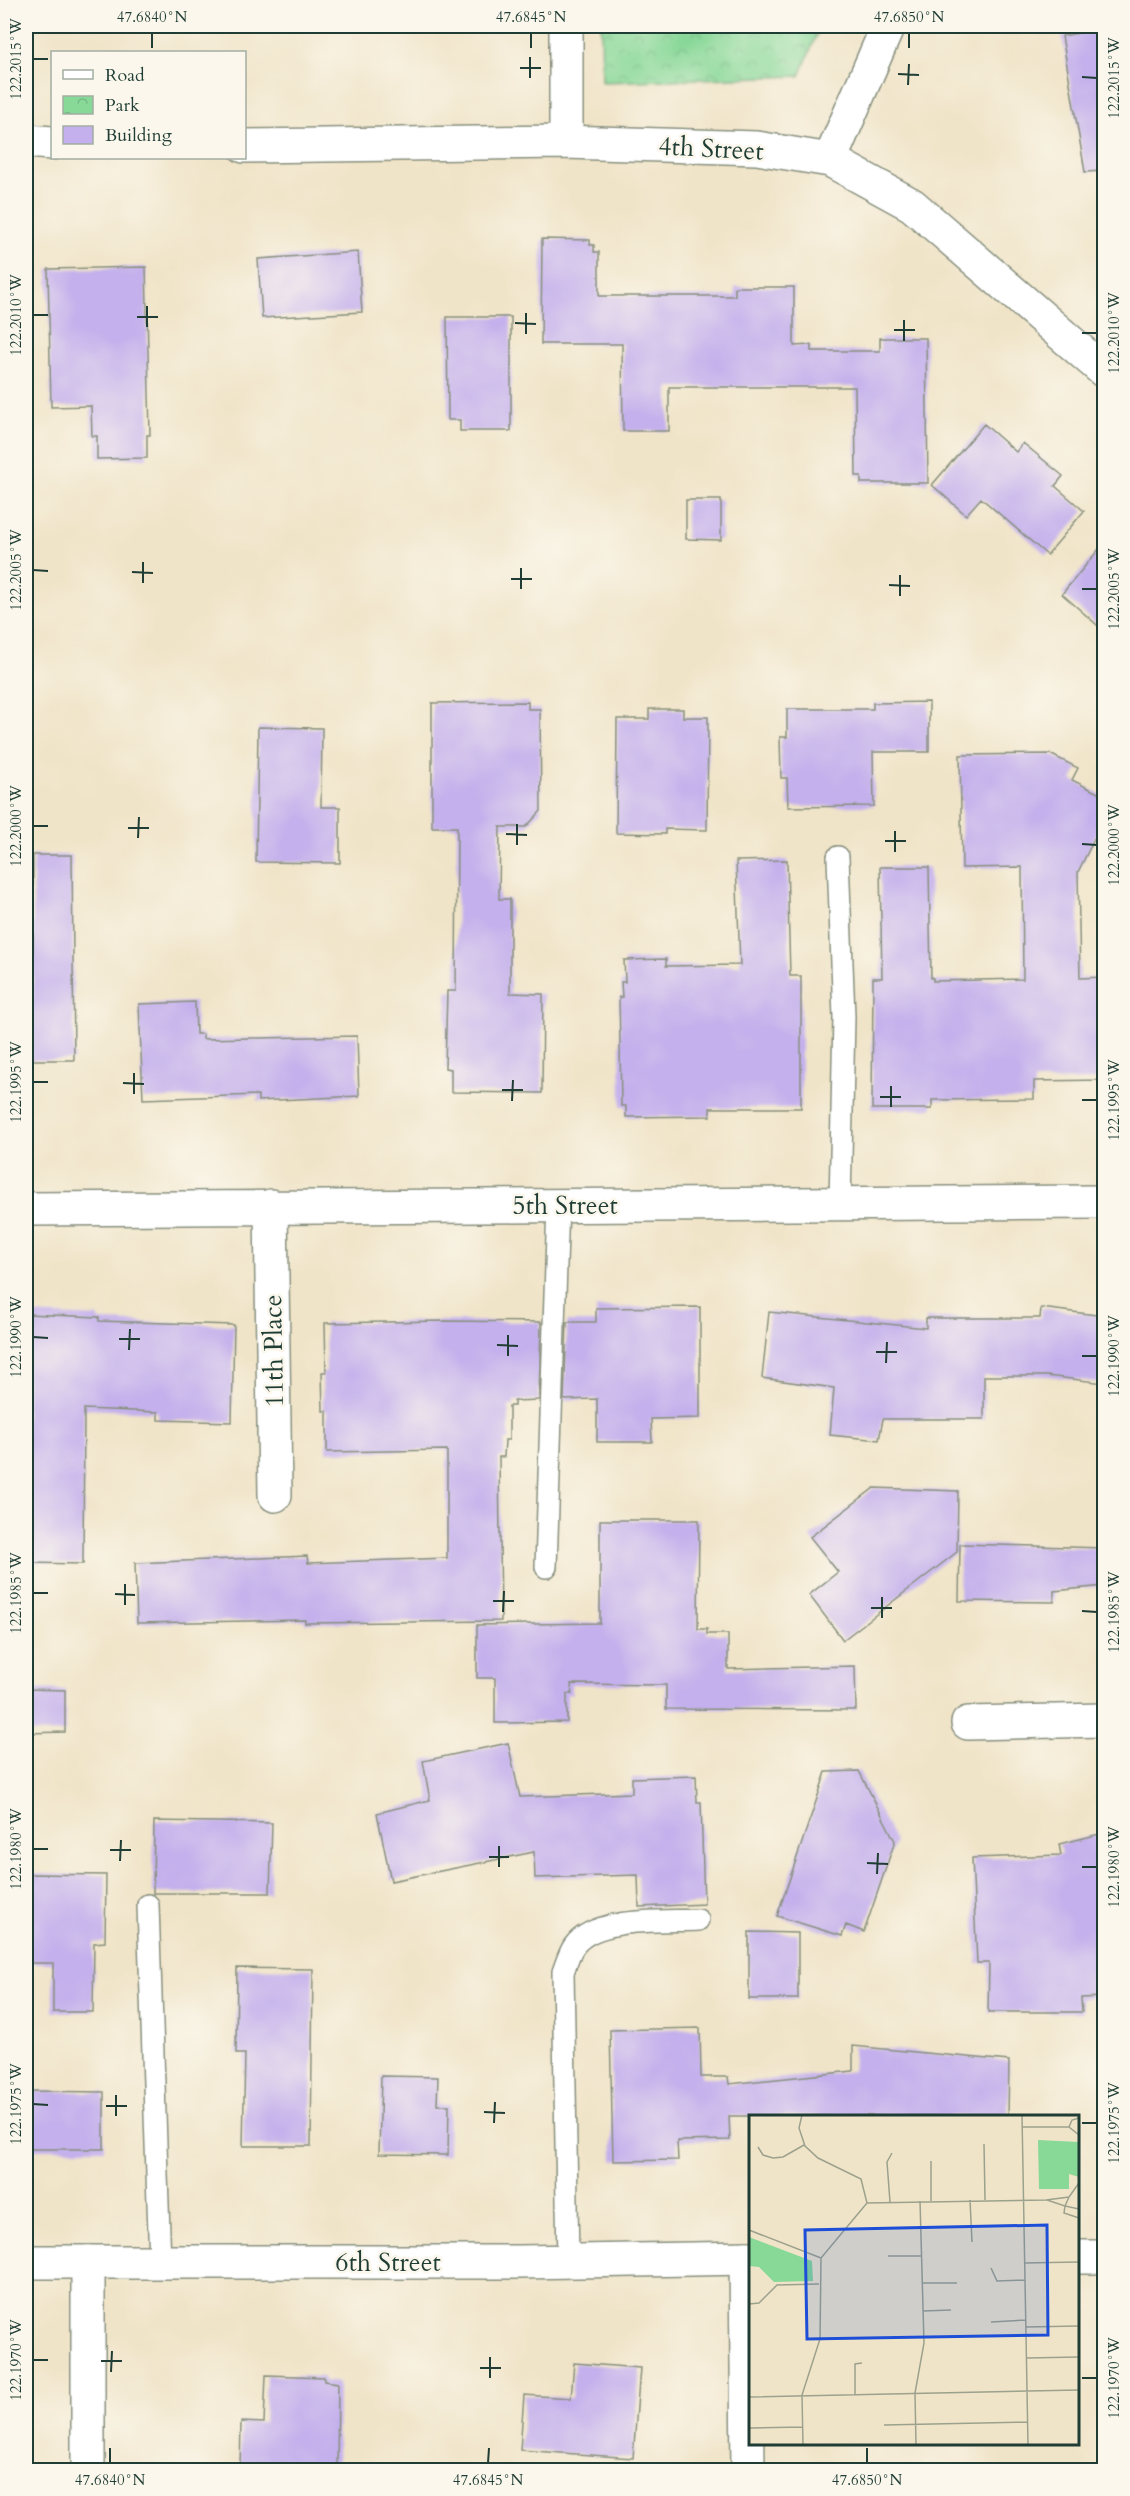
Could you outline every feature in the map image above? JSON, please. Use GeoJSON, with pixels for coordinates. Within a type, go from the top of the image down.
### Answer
{"type":"FeatureCollection","features":[{"type":"Feature","properties":{"kind":"street"},"geometry":{"type":"LineString","coordinates":[[566,26],[566,142]]}},
{"type":"Feature","properties":{"kind":"street"},"geometry":{"type":"LineString","coordinates":[[830,160],[888,26]]}},
{"type":"Feature","properties":{"kind":"street"},"geometry":{"type":"LineString","coordinates":[[26,141],[51,143]]}},
{"type":"Feature","properties":{"kind":"street","name":"4th Street"},"geometry":{"type":"LineString","coordinates":[[246,146],[566,142],[758,147],[830,160],[912,205],[1104,371]]}},
{"type":"Feature","properties":{"kind":"street","name":"5th Street"},"geometry":{"type":"LineString","coordinates":[[26,1209],[1104,1202]]}},
{"type":"Feature","properties":{"kind":"street","name":"11th Place"},"geometry":{"type":"LineString","coordinates":[[271,1206],[275,1496]]}},
{"type":"Feature","properties":{"kind":"street"},"geometry":{"type":"LineString","coordinates":[[968,1723],[1104,1720]]}},
{"type":"Feature","properties":{"kind":"street"},"geometry":{"type":"LineString","coordinates":[[1079,2257],[1104,2257]]}},
{"type":"Feature","properties":{"kind":"street"},"geometry":{"type":"LineString","coordinates":[[748,2258],[748,2470]]}},
{"type":"Feature","properties":{"kind":"street","name":"6th Street"},"geometry":{"type":"LineString","coordinates":[[26,2262],[748,2258]]}},
{"type":"Feature","properties":{"kind":"street"},"geometry":{"type":"LineString","coordinates":[[88,2262],[88,2470]]}},
{"type":"Feature","properties":{"kind":"lane"},"geometry":{"type":"LineString","coordinates":[[838,856],[844,1017],[840,1204]]}},
{"type":"Feature","properties":{"kind":"lane"},"geometry":{"type":"LineString","coordinates":[[546,1567],[558,1205]]}},
{"type":"Feature","properties":{"kind":"lane"},"geometry":{"type":"LineString","coordinates":[[148,1905],[160,2263]]}},
{"type":"Feature","properties":{"kind":"lane"},"geometry":{"type":"LineString","coordinates":[[568,2260],[563,1972],[573,1947],[589,1932],[617,1924],[698,1920]]}},
{"type":"Feature","properties":{"kind":"green space"},"geometry":{"type":"Polygon","coordinates":[[[601,26],[820,26],[800,76],[602,82],[601,26]]]}},
{"type":"Feature","properties":{"kind":"building"},"geometry":{"type":"Polygon","coordinates":[[[1101,29],[1104,53],[1104,171],[1085,172],[1062,36],[1101,29]]]}},
{"type":"Feature","properties":{"kind":"building"},"geometry":{"type":"Polygon","coordinates":[[[542,239],[590,240],[590,245],[594,245],[594,252],[599,252],[599,296],[735,296],[735,287],[794,287],[794,346],[811,345],[811,351],[880,351],[880,338],[926,338],[928,483],[861,483],[861,476],[856,476],[855,387],[669,387],[669,431],[623,431],[622,344],[541,344],[542,239]]]}},
{"type":"Feature","properties":{"kind":"building"},"geometry":{"type":"Polygon","coordinates":[[[358,252],[362,312],[262,318],[258,259],[358,252]]]}},
{"type":"Feature","properties":{"kind":"building"},"geometry":{"type":"Polygon","coordinates":[[[146,267],[150,435],[147,435],[147,458],[97,459],[97,436],[92,436],[91,406],[51,407],[48,269],[146,267]]]}},
{"type":"Feature","properties":{"kind":"building"},"geometry":{"type":"Polygon","coordinates":[[[447,317],[511,317],[511,431],[460,431],[460,420],[448,420],[447,317]]]}},
{"type":"Feature","properties":{"kind":"building"},"geometry":{"type":"Polygon","coordinates":[[[984,424],[1016,452],[1023,443],[1063,476],[1055,486],[1084,511],[1047,555],[981,498],[966,515],[932,485],[984,424]]]}},
{"type":"Feature","properties":{"kind":"building"},"geometry":{"type":"Polygon","coordinates":[[[686,500],[721,500],[721,540],[686,539],[686,500]]]}},
{"type":"Feature","properties":{"kind":"building"},"geometry":{"type":"Polygon","coordinates":[[[1104,543],[1104,631],[1062,594],[1104,543]]]}},
{"type":"Feature","properties":{"kind":"building"},"geometry":{"type":"Polygon","coordinates":[[[528,702],[528,709],[540,709],[541,811],[526,827],[500,827],[499,899],[510,899],[510,993],[543,994],[542,1093],[451,1092],[451,1069],[445,1068],[447,991],[456,991],[457,827],[432,827],[432,703],[528,702]]]}},
{"type":"Feature","properties":{"kind":"building"},"geometry":{"type":"Polygon","coordinates":[[[929,702],[929,752],[873,752],[874,806],[788,807],[787,778],[781,778],[780,737],[787,737],[787,709],[873,709],[873,703],[929,702]]]}},
{"type":"Feature","properties":{"kind":"building"},"geometry":{"type":"Polygon","coordinates":[[[649,709],[683,709],[683,717],[708,717],[707,830],[665,829],[665,834],[616,833],[617,719],[649,719],[649,709]]]}},
{"type":"Feature","properties":{"kind":"building"},"geometry":{"type":"Polygon","coordinates":[[[258,727],[322,728],[321,807],[340,807],[340,863],[256,862],[258,727]]]}},
{"type":"Feature","properties":{"kind":"building"},"geometry":{"type":"Polygon","coordinates":[[[1050,754],[1078,768],[1072,780],[1104,796],[1104,819],[1078,872],[1080,978],[1104,977],[1104,1080],[1034,1081],[1034,1099],[932,1100],[932,1109],[872,1109],[873,978],[882,978],[880,867],[929,867],[931,978],[933,981],[1023,979],[1022,867],[962,868],[960,755],[1050,754]]]}},
{"type":"Feature","properties":{"kind":"building"},"geometry":{"type":"Polygon","coordinates":[[[33,855],[72,855],[74,1060],[26,1060],[26,999],[33,999],[33,855]]]}},
{"type":"Feature","properties":{"kind":"building"},"geometry":{"type":"Polygon","coordinates":[[[787,860],[790,976],[801,976],[801,1108],[710,1108],[710,1116],[626,1117],[626,1106],[621,1106],[619,997],[622,997],[621,982],[625,982],[624,960],[666,959],[666,966],[740,965],[736,861],[787,860]]]}},
{"type":"Feature","properties":{"kind":"building"},"geometry":{"type":"Polygon","coordinates":[[[195,1002],[196,1034],[203,1034],[203,1039],[357,1036],[359,1096],[258,1101],[258,1095],[143,1099],[139,1004],[195,1002]]]}},
{"type":"Feature","properties":{"kind":"building"},"geometry":{"type":"Polygon","coordinates":[[[700,1307],[700,1418],[651,1419],[652,1442],[597,1442],[597,1399],[564,1400],[567,1322],[596,1322],[596,1308],[700,1307]]]}},
{"type":"Feature","properties":{"kind":"building"},"geometry":{"type":"Polygon","coordinates":[[[1041,1308],[1104,1316],[1104,1383],[1047,1376],[984,1376],[984,1419],[883,1419],[879,1440],[830,1435],[834,1388],[762,1378],[769,1312],[926,1328],[926,1318],[1040,1318],[1041,1308]]]}},
{"type":"Feature","properties":{"kind":"building"},"geometry":{"type":"Polygon","coordinates":[[[26,1314],[99,1317],[99,1321],[234,1325],[232,1422],[158,1420],[158,1412],[84,1409],[83,1564],[26,1563],[26,1314]]]}},
{"type":"Feature","properties":{"kind":"building"},"geometry":{"type":"Polygon","coordinates":[[[541,1322],[539,1400],[514,1401],[514,1406],[509,1406],[509,1440],[505,1440],[504,1457],[499,1457],[501,1621],[305,1623],[305,1620],[137,1623],[135,1563],[307,1556],[308,1563],[447,1558],[447,1450],[327,1452],[327,1411],[323,1411],[322,1372],[326,1372],[325,1323],[541,1322]]]}},
{"type":"Feature","properties":{"kind":"building"},"geometry":{"type":"Polygon","coordinates":[[[874,1488],[958,1491],[957,1552],[843,1640],[809,1595],[838,1572],[810,1537],[874,1488]]]}},
{"type":"Feature","properties":{"kind":"building"},"geometry":{"type":"Polygon","coordinates":[[[600,1520],[699,1520],[698,1629],[707,1629],[707,1634],[728,1634],[728,1669],[855,1666],[856,1710],[666,1709],[666,1685],[571,1684],[572,1694],[567,1694],[567,1722],[495,1723],[495,1678],[477,1678],[477,1625],[600,1623],[600,1520]]]}},
{"type":"Feature","properties":{"kind":"building"},"geometry":{"type":"Polygon","coordinates":[[[960,1544],[1104,1548],[1104,1586],[1054,1591],[1054,1602],[959,1601],[960,1544]]]}},
{"type":"Feature","properties":{"kind":"building"},"geometry":{"type":"Polygon","coordinates":[[[26,1689],[65,1690],[65,1732],[26,1733],[26,1689]]]}},
{"type":"Feature","properties":{"kind":"building"},"geometry":{"type":"Polygon","coordinates":[[[508,1743],[520,1797],[632,1793],[632,1778],[696,1776],[697,1802],[701,1802],[704,1904],[639,1907],[638,1875],[535,1878],[534,1852],[391,1881],[377,1813],[430,1800],[423,1761],[508,1743]]]}},
{"type":"Feature","properties":{"kind":"building"},"geometry":{"type":"Polygon","coordinates":[[[859,1771],[895,1841],[864,1932],[846,1925],[842,1936],[777,1916],[826,1772],[859,1771]]]}},
{"type":"Feature","properties":{"kind":"building"},"geometry":{"type":"Polygon","coordinates":[[[154,1821],[272,1823],[270,1893],[153,1893],[154,1821]]]}},
{"type":"Feature","properties":{"kind":"building"},"geometry":{"type":"Polygon","coordinates":[[[1104,1833],[1104,1997],[1081,1998],[1082,2012],[988,2012],[989,1963],[977,1963],[972,1858],[1061,1855],[1059,1844],[1104,1833]]]}},
{"type":"Feature","properties":{"kind":"building"},"geometry":{"type":"Polygon","coordinates":[[[30,1874],[106,1875],[105,1942],[94,1943],[93,2012],[53,2012],[53,1963],[29,1963],[30,1874]]]}},
{"type":"Feature","properties":{"kind":"building"},"geometry":{"type":"Polygon","coordinates":[[[749,1932],[798,1933],[798,1999],[749,1999],[749,1932]]]}},
{"type":"Feature","properties":{"kind":"building"},"geometry":{"type":"Polygon","coordinates":[[[237,1968],[313,1969],[311,2146],[243,2146],[245,2054],[236,2054],[237,1968]]]}},
{"type":"Feature","properties":{"kind":"building"},"geometry":{"type":"Polygon","coordinates":[[[700,2028],[701,2077],[728,2077],[729,2084],[853,2071],[853,2046],[1009,2061],[1008,2115],[729,2116],[730,2140],[677,2141],[678,2160],[613,2161],[610,2030],[700,2028]]]}},
{"type":"Feature","properties":{"kind":"building"},"geometry":{"type":"Polygon","coordinates":[[[381,2076],[438,2077],[437,2105],[449,2105],[448,2155],[379,2154],[381,2076]]]}},
{"type":"Feature","properties":{"kind":"building"},"geometry":{"type":"Polygon","coordinates":[[[27,2091],[104,2092],[104,2149],[27,2149],[27,2091]]]}},
{"type":"Feature","properties":{"kind":"building"},"geometry":{"type":"Polygon","coordinates":[[[574,2363],[640,2368],[633,2458],[520,2450],[524,2395],[571,2398],[574,2363]]]}},
{"type":"Feature","properties":{"kind":"building"},"geometry":{"type":"Polygon","coordinates":[[[266,2375],[324,2377],[324,2381],[338,2383],[337,2470],[240,2470],[241,2422],[264,2423],[266,2375]]]}}]}
